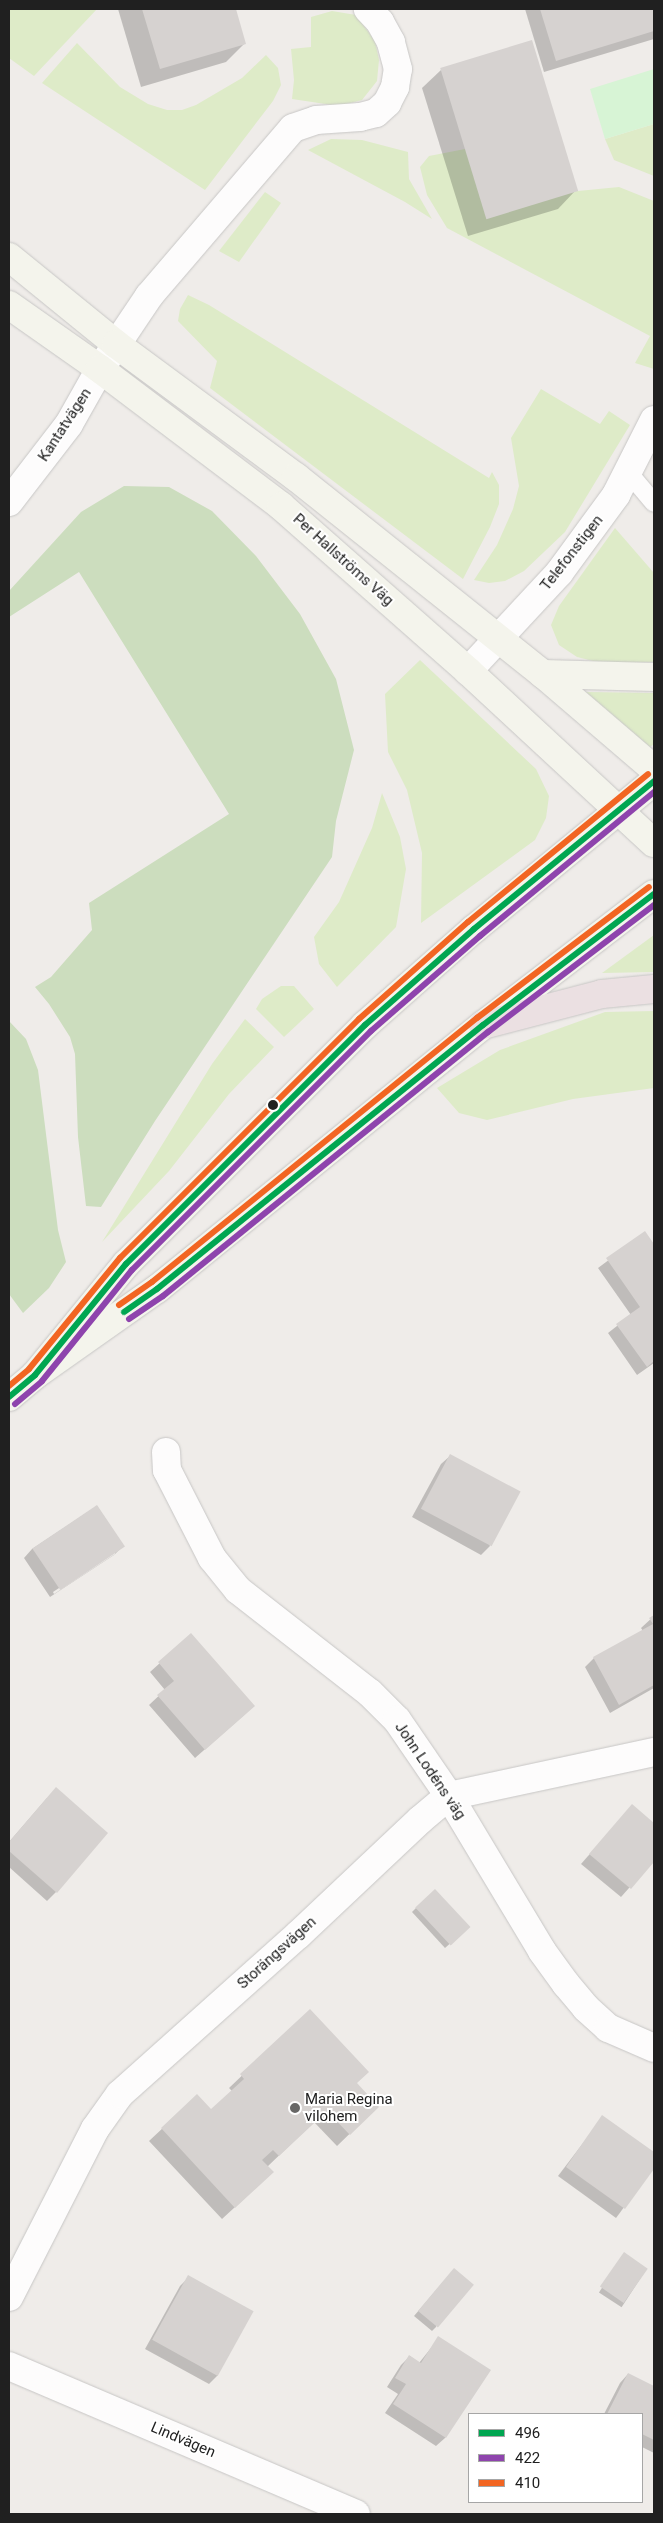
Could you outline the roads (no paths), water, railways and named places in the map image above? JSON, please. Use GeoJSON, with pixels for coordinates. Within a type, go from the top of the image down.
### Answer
{"type":"FeatureCollection","features":[{"type":"Feature","properties":{"kind":"highway"},"geometry":{"type":"LineString","coordinates":[[483,1025],[602,994],[654,989]]}},
{"type":"Feature","properties":{"kind":"main road","name":"Per Hallströms Väg"},"geometry":{"type":"LineString","coordinates":[[9,257],[116,344],[296,477],[543,674],[654,768]]}},
{"type":"Feature","properties":{"kind":"main road","name":"Per Hallströms Väg"},"geometry":{"type":"LineString","coordinates":[[9,305],[100,369],[281,506],[468,671],[616,810],[654,843]]}},
{"type":"Feature","properties":{"kind":"main road"},"geometry":{"type":"LineString","coordinates":[[543,674],[654,677]]}},
{"type":"Feature","properties":{"kind":"main road"},"geometry":{"type":"LineString","coordinates":[[35,1375],[126,1264],[365,1025],[474,929],[616,810],[654,781]]}},
{"type":"Feature","properties":{"kind":"main road"},"geometry":{"type":"LineString","coordinates":[[9,1396],[35,1375],[157,1289],[483,1025],[654,894]]}},
{"type":"Feature","properties":{"kind":"street"},"geometry":{"type":"LineString","coordinates":[[116,344],[155,289],[293,128],[316,120],[360,117],[376,113],[387,104],[395,87],[398,69],[391,42],[380,22],[368,9]]}},
{"type":"Feature","properties":{"kind":"street","name":"Kantatvägen"},"geometry":{"type":"LineString","coordinates":[[9,502],[69,424],[116,344]]}},
{"type":"Feature","properties":{"kind":"street","name":"Telefonstigen"},"geometry":{"type":"LineString","coordinates":[[468,671],[560,573],[616,495],[654,420]]}},
{"type":"Feature","properties":{"kind":"street","name":"John Lodéns väg"},"geometry":{"type":"LineString","coordinates":[[166,1452],[167,1470],[180,1497],[212,1558],[238,1590],[370,1692],[397,1720],[449,1796],[542,1951],[566,1984],[586,2008],[608,2028],[654,2048]]}},
{"type":"Feature","properties":{"kind":"street","name":"Storängsvägen"},"geometry":{"type":"LineString","coordinates":[[9,2297],[95,2129],[120,2094],[298,1935],[420,1820],[449,1796],[654,1752]]}},
{"type":"Feature","properties":{"kind":"street","name":"Lindvägen"},"geometry":{"type":"LineString","coordinates":[[9,2366],[356,2514]]}},
{"type":"Feature","properties":{"kind":"lane"},"geometry":{"type":"LineString","coordinates":[[628,472],[654,503]]}},
{"type":"Feature","properties":{"kind":"place","name":"Maria Regina vilohem"},"geometry":{"type":"Point","coordinates":[295,2108]}}]}
